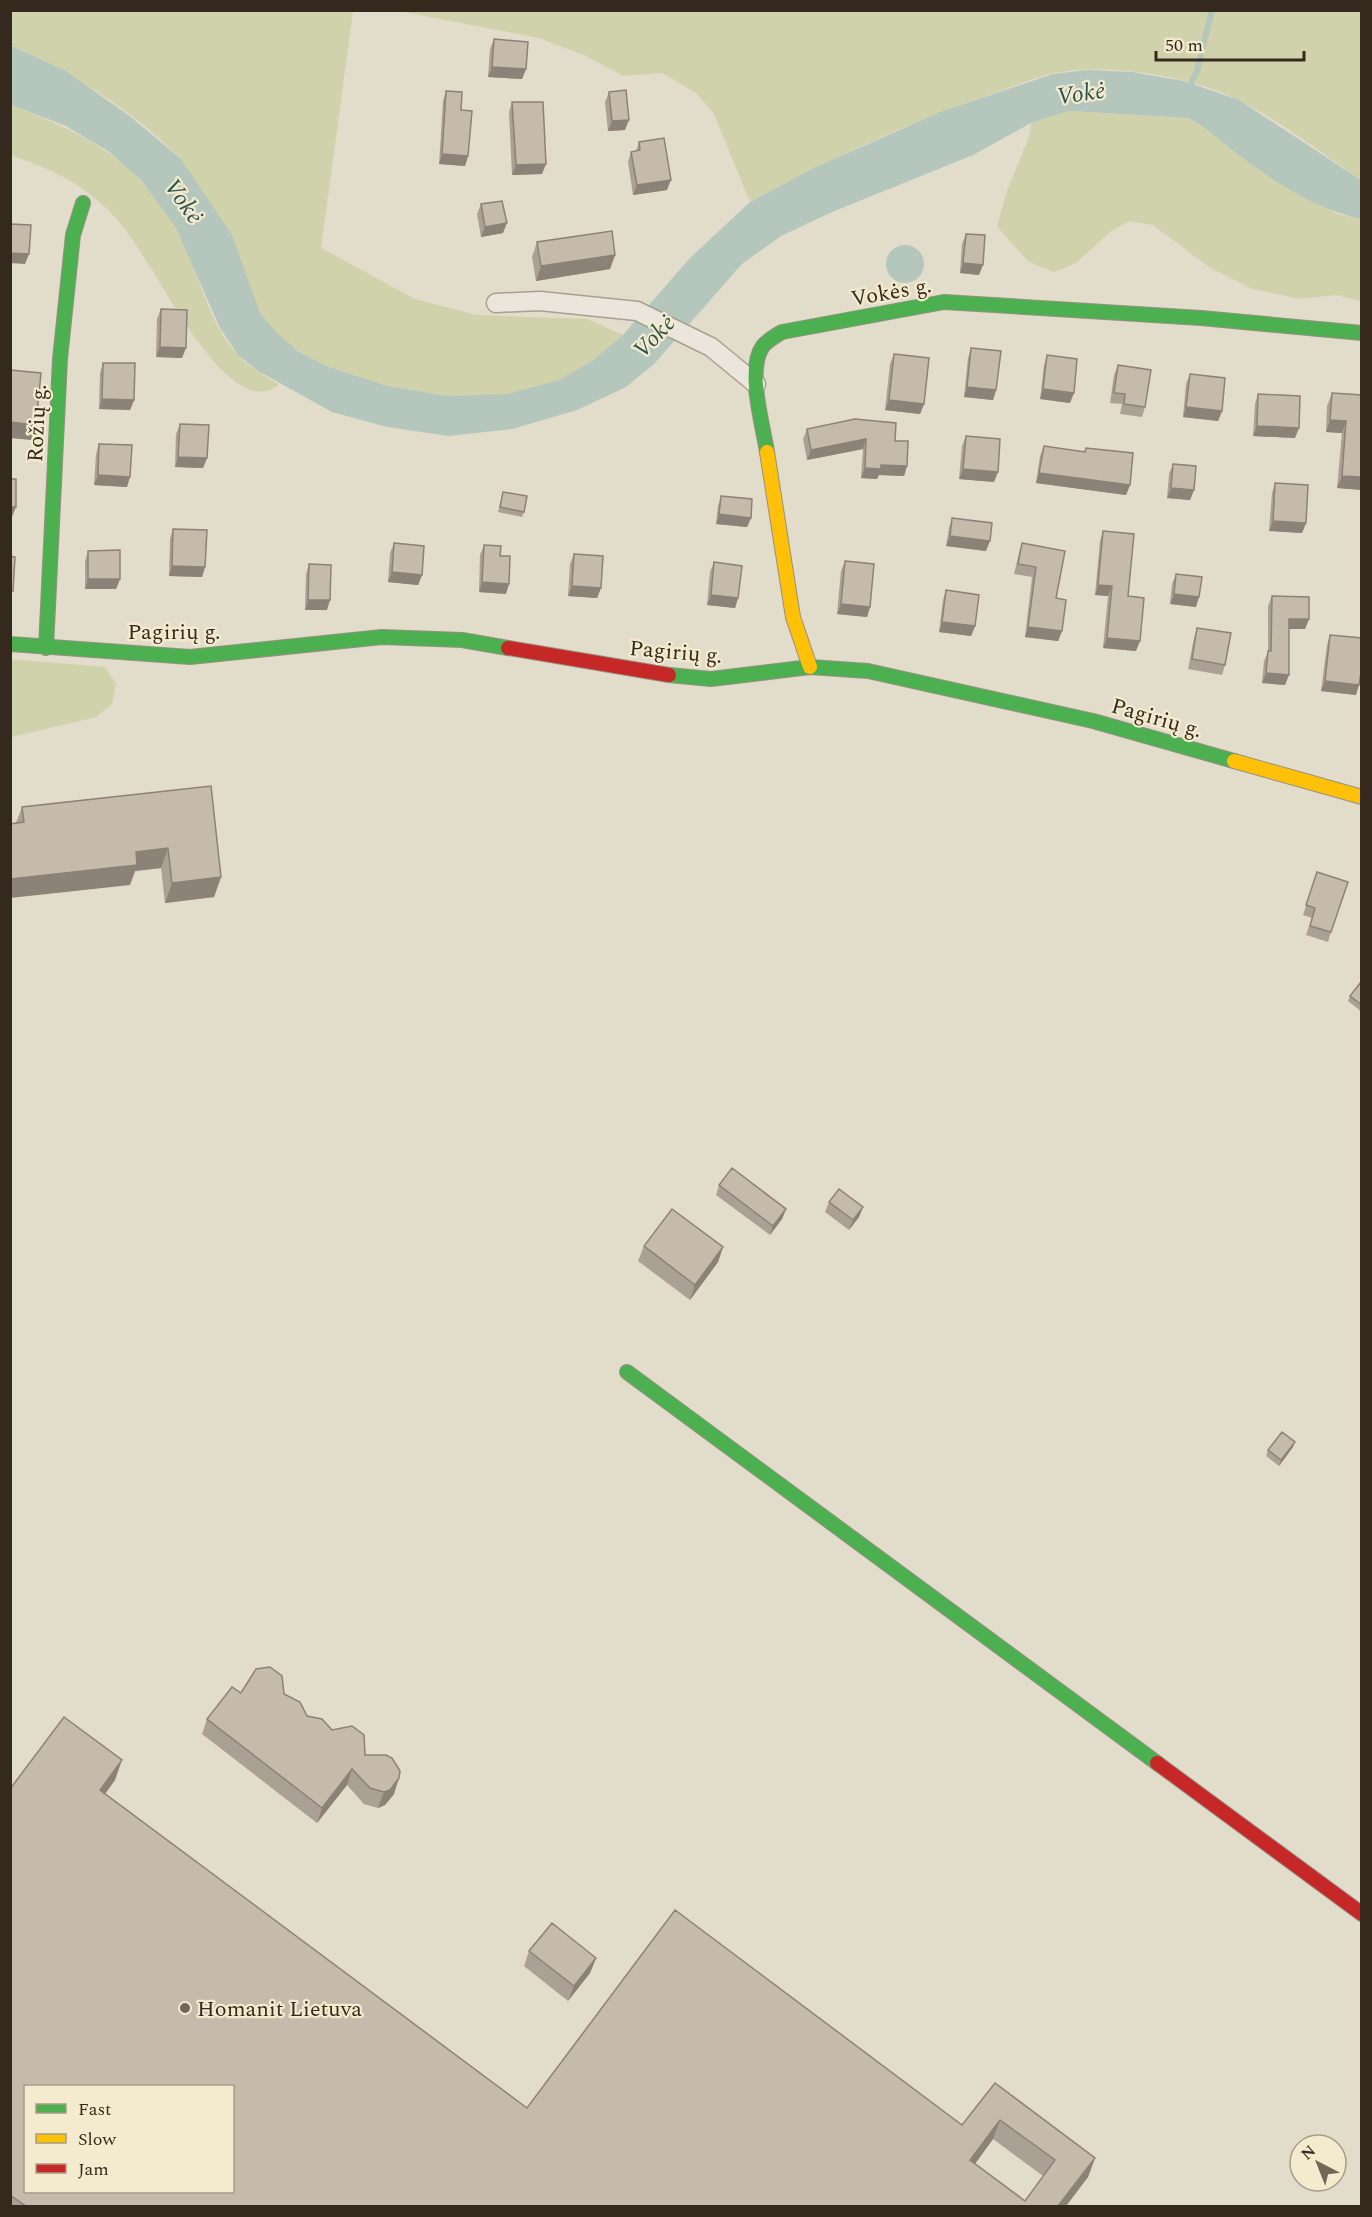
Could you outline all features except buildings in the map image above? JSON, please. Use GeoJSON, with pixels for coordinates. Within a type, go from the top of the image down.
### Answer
{"type":"FeatureCollection","features":[{"type":"Feature","properties":{"kind":"street","name":"Rožių g."},"geometry":{"type":"LineString","coordinates":[[46,648],[60,359],[73,235],[83,203]]}},
{"type":"Feature","properties":{"kind":"street"},"geometry":{"type":"LineString","coordinates":[[496,303],[540,301],[637,311],[711,347],[756,384]]}},
{"type":"Feature","properties":{"kind":"street","name":"Vokės g."},"geometry":{"type":"LineString","coordinates":[[810,667],[793,617],[756,384],[757,357],[762,346],[782,332],[944,302],[1201,318],[1362,333]]}},
{"type":"Feature","properties":{"kind":"street","name":"Pagirių g."},"geometry":{"type":"LineString","coordinates":[[10,644],[190,657],[382,637],[462,640],[673,676],[711,680],[810,667],[868,671],[1093,721],[1362,797]]}},
{"type":"Feature","properties":{"kind":"street"},"geometry":{"type":"LineString","coordinates":[[627,1372],[1362,1914]]}},
{"type":"Feature","properties":{"kind":"green space"},"geometry":{"type":"Polygon","coordinates":[[[11,11],[353,11],[321,248],[415,299],[476,315],[587,319],[623,335],[592,361],[566,377],[508,394],[478,397],[409,392],[338,371],[306,355],[280,336],[260,314],[246,280],[182,161],[161,140],[121,108],[78,80],[11,45],[11,11]]]}},
{"type":"Feature","properties":{"kind":"green space"},"geometry":{"type":"Polygon","coordinates":[[[399,11],[1361,11],[1361,180],[1271,118],[1220,92],[1198,84],[1149,74],[1075,70],[1038,78],[897,130],[750,202],[714,114],[696,93],[662,73],[623,76],[586,56],[539,38],[399,11]]]}},
{"type":"Feature","properties":{"kind":"green space"},"geometry":{"type":"Polygon","coordinates":[[[10,105],[61,126],[105,150],[143,183],[160,203],[176,228],[210,310],[227,341],[248,364],[279,385],[267,391],[258,392],[234,381],[215,363],[178,313],[128,233],[112,214],[100,202],[65,178],[11,155],[10,105]]]}},
{"type":"Feature","properties":{"kind":"green space"},"geometry":{"type":"Polygon","coordinates":[[[1068,111],[1188,118],[1202,124],[1233,151],[1337,214],[1361,219],[1361,301],[1336,295],[1300,299],[1253,289],[1209,267],[1153,225],[1129,221],[1110,232],[1076,263],[1054,272],[1029,262],[997,227],[1006,194],[1029,137],[1031,123],[1068,111]]]}},
{"type":"Feature","properties":{"kind":"green space"},"geometry":{"type":"Polygon","coordinates":[[[11,659],[105,667],[116,684],[112,704],[96,717],[11,737],[11,659]]]}},
{"type":"Feature","properties":{"kind":"water","name":"Vokė"},"geometry":{"type":"Polygon","coordinates":[[[10,45],[66,71],[131,117],[181,159],[232,235],[260,313],[278,334],[298,351],[326,366],[387,386],[447,396],[507,394],[559,380],[592,361],[623,335],[689,259],[750,202],[814,168],[940,112],[1053,74],[1087,70],[1132,72],[1184,81],[1239,100],[1361,180],[1361,219],[1326,208],[1294,192],[1262,172],[1205,128],[1188,118],[1068,111],[1031,123],[973,155],[832,212],[781,236],[742,264],[654,364],[626,387],[577,410],[512,429],[449,436],[387,427],[332,412],[258,371],[238,355],[220,328],[176,228],[142,181],[108,151],[66,126],[11,105],[10,45]]]}},
{"type":"Feature","properties":{"kind":"water"},"geometry":{"type":"Polygon","coordinates":[[[905,245],[919,250],[924,264],[919,278],[905,283],[891,278],[886,264],[891,250],[905,245]]]}},
{"type":"Feature","properties":{"kind":"waterway"},"geometry":{"type":"LineString","coordinates":[[1188,90],[1197,71],[1212,10]]}},
{"type":"Feature","properties":{"kind":"traffic: fast"},"geometry":{"type":"LineString","coordinates":[[46,648],[60,359],[73,235],[83,203]]}},
{"type":"Feature","properties":{"kind":"traffic: fast"},"geometry":{"type":"LineString","coordinates":[[767,452],[757,398],[756,368],[763,346],[782,332],[944,302],[1201,318],[1362,333]]}},
{"type":"Feature","properties":{"kind":"traffic: fast"},"geometry":{"type":"LineString","coordinates":[[10,644],[190,657],[382,637],[462,640],[508,648]]}},
{"type":"Feature","properties":{"kind":"traffic: fast"},"geometry":{"type":"LineString","coordinates":[[669,675],[711,679],[810,667],[868,671],[1093,721],[1234,761]]}},
{"type":"Feature","properties":{"kind":"traffic: fast"},"geometry":{"type":"LineString","coordinates":[[627,1372],[1157,1763]]}},
{"type":"Feature","properties":{"kind":"traffic: slow"},"geometry":{"type":"LineString","coordinates":[[767,452],[793,617],[810,667]]}},
{"type":"Feature","properties":{"kind":"traffic: slow"},"geometry":{"type":"LineString","coordinates":[[1234,761],[1362,797]]}},
{"type":"Feature","properties":{"kind":"traffic: jam"},"geometry":{"type":"LineString","coordinates":[[508,648],[669,675]]}},
{"type":"Feature","properties":{"kind":"traffic: jam"},"geometry":{"type":"LineString","coordinates":[[1157,1763],[1362,1914]]}},
{"type":"Feature","properties":{"kind":"place","name":"Homanit Lietuva"},"geometry":{"type":"Point","coordinates":[185,2008]}}]}
